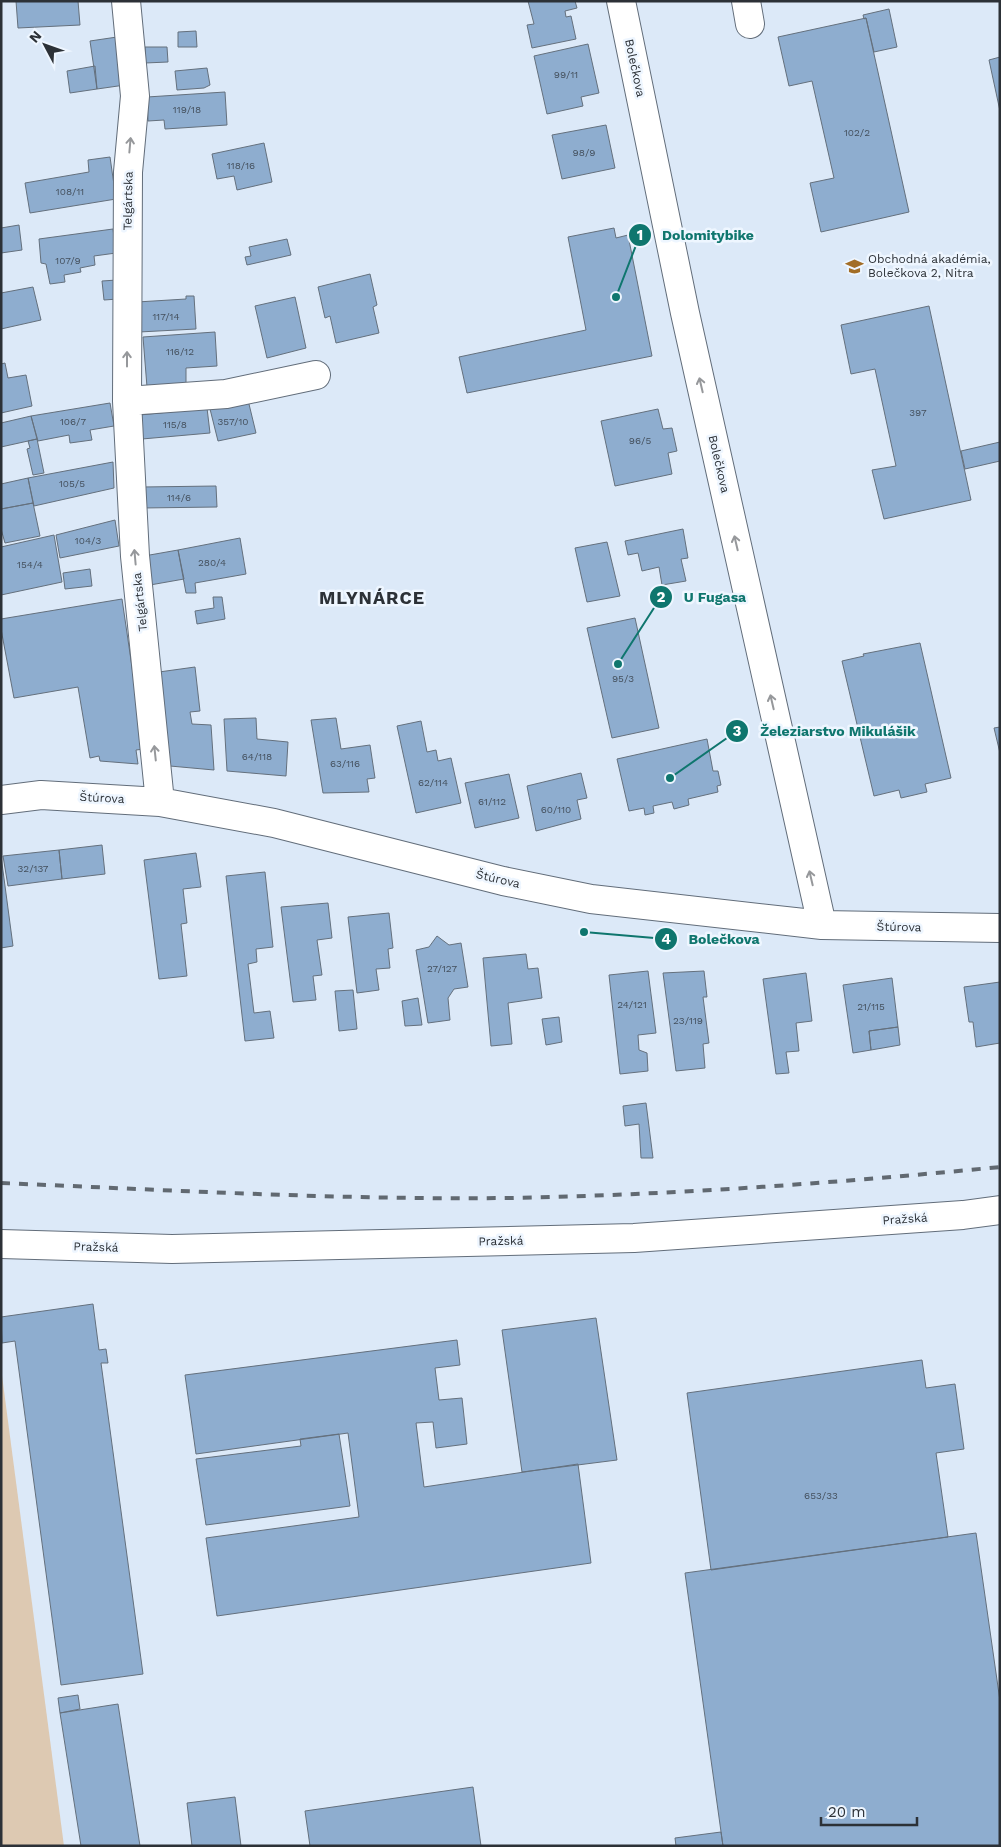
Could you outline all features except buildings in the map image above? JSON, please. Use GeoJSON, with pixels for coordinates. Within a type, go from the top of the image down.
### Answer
{"type":"FeatureCollection","features":[{"type":"Feature","properties":{"kind":"street","name":"Telgártska"},"geometry":{"type":"LineString","coordinates":[[126,1],[135,96],[128,172],[126,401],[135,556],[160,802]]}},
{"type":"Feature","properties":{"kind":"street","name":"Bolečkova"},"geometry":{"type":"LineString","coordinates":[[621,1],[685,312],[822,925]]}},
{"type":"Feature","properties":{"kind":"street"},"geometry":{"type":"LineString","coordinates":[[126,401],[226,394],[316,375]]}},
{"type":"Feature","properties":{"kind":"street","name":"Štúrova"},"geometry":{"type":"LineString","coordinates":[[1,800],[41,795],[160,802],[274,823],[503,881],[591,899],[822,925],[1000,928]]}},
{"type":"Feature","properties":{"kind":"street","name":"Pražská"},"geometry":{"type":"LineString","coordinates":[[1,1244],[172,1248],[634,1238],[963,1215],[1000,1210]]}},
{"type":"Feature","properties":{"kind":"shaded area"},"geometry":{"type":"Polygon","coordinates":[[[1,1368],[64,1846],[1,1846],[1,1368]]]}},
{"type":"Feature","properties":{"kind":"railway"},"geometry":{"type":"LineString","coordinates":[[1,1183],[318,1196],[508,1198],[754,1187],[1000,1167]]}},
{"type":"Feature","properties":{"kind":"place","name":"Obchodná akadémia, Bolečkova 2, Nitra"},"geometry":{"type":"Point","coordinates":[854,266]}},
{"type":"Feature","properties":{"kind":"place","name":"Dolomitybike"},"geometry":{"type":"Point","coordinates":[616,297]}},
{"type":"Feature","properties":{"kind":"place","name":"U Fugasa"},"geometry":{"type":"Point","coordinates":[618,664]}},
{"type":"Feature","properties":{"kind":"place","name":"Železiarstvo Mikulášik"},"geometry":{"type":"Point","coordinates":[670,778]}},
{"type":"Feature","properties":{"kind":"place","name":"Bolečkova"},"geometry":{"type":"Point","coordinates":[584,932]}},
{"type":"Feature","properties":{"kind":"district","name":"MLYNÁRCE"},"geometry":{"type":"Point","coordinates":[372,598]}}]}
